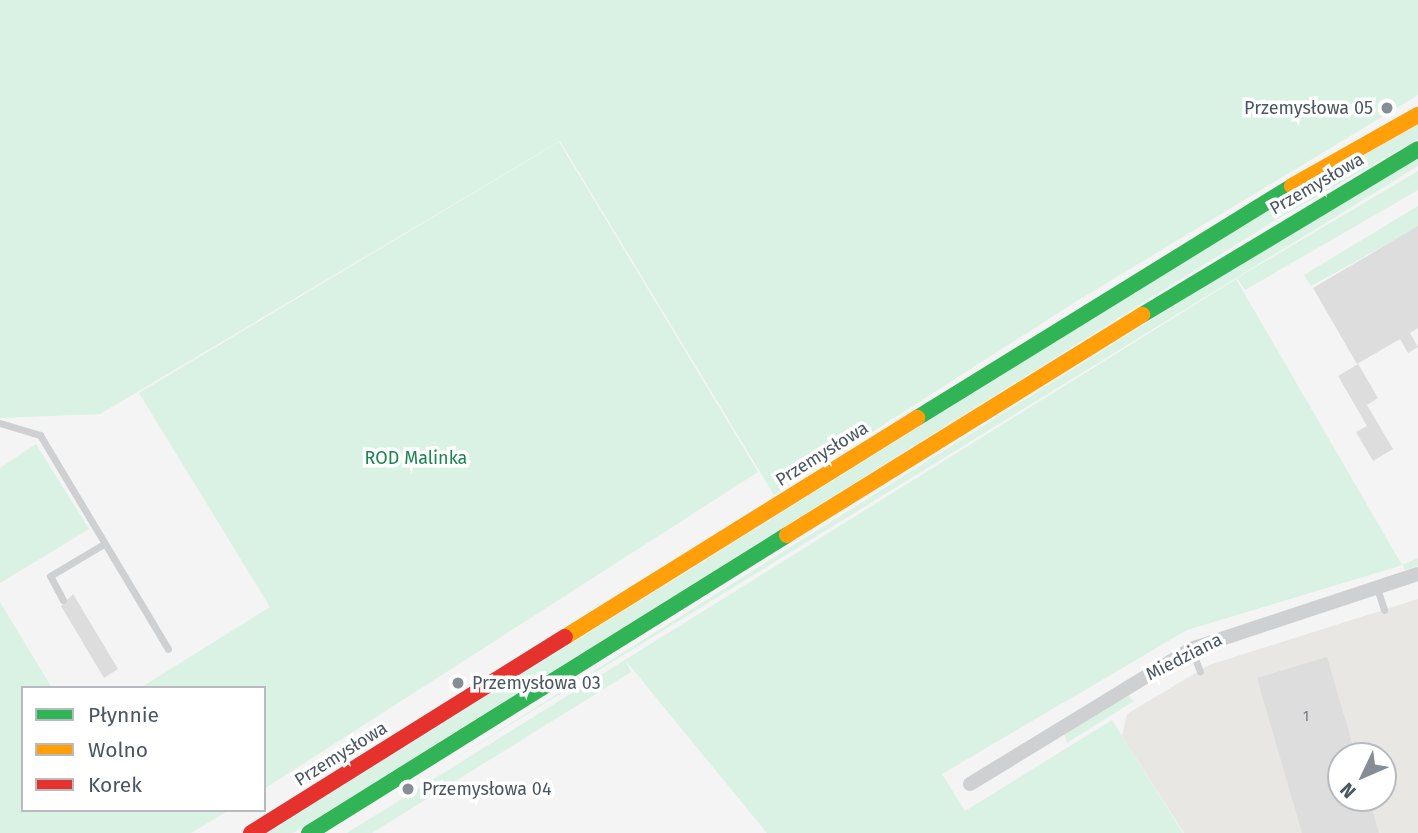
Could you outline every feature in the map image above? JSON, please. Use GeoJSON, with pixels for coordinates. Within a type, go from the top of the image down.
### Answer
{"type":"FeatureCollection","features":[{"type":"Feature","properties":{"kind":"main road","name":"Przemysłowa"},"geometry":{"type":"LineString","coordinates":[[250,833],[1261,203],[1418,115]]}},
{"type":"Feature","properties":{"kind":"main road","name":"Przemysłowa"},"geometry":{"type":"LineString","coordinates":[[309,833],[1276,230],[1418,149]]}},
{"type":"Feature","properties":{"kind":"street","name":"Miedziana"},"geometry":{"type":"LineString","coordinates":[[970,784],[1191,649],[1418,574]]}},
{"type":"Feature","properties":{"kind":"lane"},"geometry":{"type":"LineString","coordinates":[[0,423],[38,433],[168,649]]}},
{"type":"Feature","properties":{"kind":"lane"},"geometry":{"type":"LineString","coordinates":[[63,600],[50,576],[104,544]]}},
{"type":"Feature","properties":{"kind":"lane"},"geometry":{"type":"LineString","coordinates":[[1377,587],[1384,610]]}},
{"type":"Feature","properties":{"kind":"lane"},"geometry":{"type":"LineString","coordinates":[[1191,649],[1200,671]]}},
{"type":"Feature","properties":{"kind":"shaded area"},"geometry":{"type":"Polygon","coordinates":[[[1418,599],[1418,833],[1184,833],[1122,736],[1127,714],[1209,665],[1418,599]]]}},
{"type":"Feature","properties":{"kind":"green space"},"geometry":{"type":"Polygon","coordinates":[[[0,0],[1418,0],[1418,95],[1072,304],[774,495],[560,141],[100,414],[0,418],[0,0]]]}},
{"type":"Feature","properties":{"kind":"green space"},"geometry":{"type":"Polygon","coordinates":[[[1418,125],[1418,139],[1274,221],[293,833],[268,833],[1267,210],[1418,125]]]}},
{"type":"Feature","properties":{"kind":"green space","name":"ROD Malinka"},"geometry":{"type":"Polygon","coordinates":[[[559,142],[758,472],[266,788],[266,686],[143,686],[270,607],[139,393],[559,142]]]}},
{"type":"Feature","properties":{"kind":"green space"},"geometry":{"type":"Polygon","coordinates":[[[1418,159],[1418,166],[435,771],[1283,237],[1418,159]]]}},
{"type":"Feature","properties":{"kind":"green space"},"geometry":{"type":"Polygon","coordinates":[[[1418,171],[1418,190],[1245,290],[1237,278],[1418,171]]]}},
{"type":"Feature","properties":{"kind":"green space"},"geometry":{"type":"Polygon","coordinates":[[[1418,206],[1418,227],[1311,286],[1304,275],[1418,206]]]}},
{"type":"Feature","properties":{"kind":"green space"},"geometry":{"type":"Polygon","coordinates":[[[1236,279],[1402,565],[1418,558],[1418,566],[1405,570],[1403,565],[1187,630],[942,774],[965,811],[1112,720],[1183,833],[767,833],[626,661],[631,672],[372,833],[347,833],[1236,279]]]}},
{"type":"Feature","properties":{"kind":"green space"},"geometry":{"type":"Polygon","coordinates":[[[36,444],[89,529],[0,583],[0,468],[36,444]]]}},
{"type":"Feature","properties":{"kind":"green space"},"geometry":{"type":"Polygon","coordinates":[[[0,602],[51,686],[21,686],[21,812],[226,812],[191,833],[0,833],[0,602]]]}},
{"type":"Feature","properties":{"kind":"green space"},"geometry":{"type":"Polygon","coordinates":[[[1128,694],[1134,701],[1067,743],[1064,734],[1128,694]]]}},
{"type":"Feature","properties":{"kind":"building"},"geometry":{"type":"Polygon","coordinates":[[[1418,226],[1418,328],[1410,333],[1418,347],[1408,353],[1400,339],[1357,364],[1313,288],[1418,226]]]}},
{"type":"Feature","properties":{"kind":"building"},"geometry":{"type":"Polygon","coordinates":[[[1358,364],[1378,398],[1367,405],[1393,449],[1373,461],[1356,432],[1367,426],[1338,376],[1358,364]]]}},
{"type":"Feature","properties":{"kind":"building"},"geometry":{"type":"Polygon","coordinates":[[[73,594],[118,669],[104,678],[61,606],[73,594]]]}},
{"type":"Feature","properties":{"kind":"building"},"geometry":{"type":"Polygon","coordinates":[[[1327,657],[1352,742],[1327,742],[1327,812],[1373,812],[1379,833],[1302,833],[1257,678],[1327,657]]]}},
{"type":"Feature","properties":{"kind":"traffic: fast"},"geometry":{"type":"LineString","coordinates":[[1142,315],[1418,149]]}},
{"type":"Feature","properties":{"kind":"traffic: fast"},"geometry":{"type":"LineString","coordinates":[[917,418],[1292,186]]}},
{"type":"Feature","properties":{"kind":"traffic: fast"},"geometry":{"type":"LineString","coordinates":[[309,833],[787,535]]}},
{"type":"Feature","properties":{"kind":"traffic: slow"},"geometry":{"type":"LineString","coordinates":[[1292,186],[1418,115]]}},
{"type":"Feature","properties":{"kind":"traffic: slow"},"geometry":{"type":"LineString","coordinates":[[787,535],[1142,315]]}},
{"type":"Feature","properties":{"kind":"traffic: slow"},"geometry":{"type":"LineString","coordinates":[[565,637],[917,418]]}},
{"type":"Feature","properties":{"kind":"traffic: jam"},"geometry":{"type":"LineString","coordinates":[[251,833],[565,637]]}},
{"type":"Feature","properties":{"kind":"place","name":"Przemysłowa 05"},"geometry":{"type":"Point","coordinates":[1387,108]}},
{"type":"Feature","properties":{"kind":"place","name":"Przemysłowa 03"},"geometry":{"type":"Point","coordinates":[458,683]}},
{"type":"Feature","properties":{"kind":"place","name":"Przemysłowa 04"},"geometry":{"type":"Point","coordinates":[408,789]}}]}
